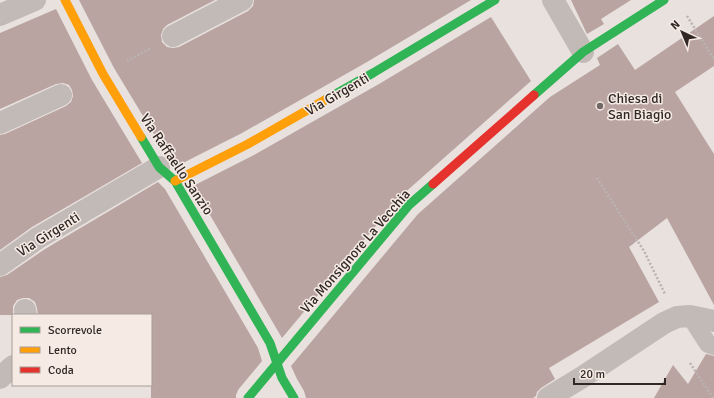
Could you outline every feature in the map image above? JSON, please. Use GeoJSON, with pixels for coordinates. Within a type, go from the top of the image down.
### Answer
{"type":"FeatureCollection","features":[{"type":"Feature","properties":{"kind":"street"},"geometry":{"type":"LineString","coordinates":[[0,15],[35,0]]}},
{"type":"Feature","properties":{"kind":"street","name":"Via Raffaello Sanzio"},"geometry":{"type":"LineString","coordinates":[[65,0],[103,74],[167,174],[270,343],[276,365],[286,388],[294,398]]}},
{"type":"Feature","properties":{"kind":"street"},"geometry":{"type":"LineString","coordinates":[[173,36],[242,0]]}},
{"type":"Feature","properties":{"kind":"street","name":"Via Girgenti"},"geometry":{"type":"LineString","coordinates":[[0,265],[38,238],[167,174],[248,144],[373,73],[495,0]]}},
{"type":"Feature","properties":{"kind":"street"},"geometry":{"type":"LineString","coordinates":[[553,0],[583,52]]}},
{"type":"Feature","properties":{"kind":"street","name":"Via Monsignore La Vecchia"},"geometry":{"type":"LineString","coordinates":[[248,398],[409,206],[583,52],[664,0]]}},
{"type":"Feature","properties":{"kind":"street"},"geometry":{"type":"LineString","coordinates":[[0,123],[61,95]]}},
{"type":"Feature","properties":{"kind":"street"},"geometry":{"type":"LineString","coordinates":[[548,398],[664,323],[683,317],[714,321]]}},
{"type":"Feature","properties":{"kind":"street"},"geometry":{"type":"LineString","coordinates":[[0,378],[12,367]]}},
{"type":"Feature","properties":{"kind":"lane"},"geometry":{"type":"LineString","coordinates":[[683,317],[708,344],[714,346]]}},
{"type":"Feature","properties":{"kind":"path"},"geometry":{"type":"LineString","coordinates":[[684,12],[706,48],[714,58]]}},
{"type":"Feature","properties":{"kind":"path"},"geometry":{"type":"LineString","coordinates":[[103,74],[173,36]]}},
{"type":"Feature","properties":{"kind":"path"},"geometry":{"type":"LineString","coordinates":[[597,178],[644,251],[683,317]]}},
{"type":"Feature","properties":{"kind":"building"},"geometry":{"type":"Polygon","coordinates":[[[79,0],[215,0],[167,25],[163,29],[161,35],[162,42],[167,47],[173,48],[179,47],[248,11],[253,6],[254,0],[471,0],[367,62],[242,133],[177,166],[169,159],[114,68],[79,0]]]}},
{"type":"Feature","properties":{"kind":"building"},"geometry":{"type":"Polygon","coordinates":[[[571,0],[631,0],[601,19],[604,24],[587,34],[571,0]]]}},
{"type":"Feature","properties":{"kind":"building"},"geometry":{"type":"Polygon","coordinates":[[[56,9],[92,80],[142,163],[32,227],[0,250],[0,135],[66,106],[71,102],[73,96],[69,85],[63,83],[56,84],[0,109],[0,33],[56,9]]]}},
{"type":"Feature","properties":{"kind":"building"},"geometry":{"type":"Polygon","coordinates":[[[714,16],[714,66],[675,92],[714,154],[714,305],[667,218],[629,247],[659,302],[549,368],[555,379],[541,388],[533,398],[306,398],[291,366],[418,214],[550,97],[600,65],[597,58],[618,44],[635,70],[714,16]]]}},
{"type":"Feature","properties":{"kind":"building"},"geometry":{"type":"Polygon","coordinates":[[[491,17],[531,81],[401,196],[282,338],[193,186],[254,155],[379,84],[491,17]]]}},
{"type":"Feature","properties":{"kind":"building"},"geometry":{"type":"Polygon","coordinates":[[[158,182],[165,189],[258,348],[262,361],[238,390],[236,398],[151,398],[152,314],[38,314],[35,302],[29,298],[23,298],[17,300],[13,306],[12,315],[0,315],[0,277],[7,275],[45,249],[158,182]]]}},
{"type":"Feature","properties":{"kind":"building"},"geometry":{"type":"Polygon","coordinates":[[[706,354],[714,356],[714,398],[654,398],[673,365],[688,384],[706,354]]]}},
{"type":"Feature","properties":{"kind":"traffic: fast"},"geometry":{"type":"LineString","coordinates":[[325,100],[495,0]]}},
{"type":"Feature","properties":{"kind":"traffic: fast"},"geometry":{"type":"LineString","coordinates":[[534,95],[583,52],[664,0]]}},
{"type":"Feature","properties":{"kind":"traffic: fast"},"geometry":{"type":"LineString","coordinates":[[141,137],[159,167],[175,181],[270,343],[282,378],[294,398]]}},
{"type":"Feature","properties":{"kind":"traffic: fast"},"geometry":{"type":"LineString","coordinates":[[248,398],[409,205],[433,184]]}},
{"type":"Feature","properties":{"kind":"traffic: slow"},"geometry":{"type":"LineString","coordinates":[[65,0],[103,74],[141,137]]}},
{"type":"Feature","properties":{"kind":"traffic: slow"},"geometry":{"type":"LineString","coordinates":[[175,181],[248,144],[325,100]]}},
{"type":"Feature","properties":{"kind":"traffic: jam"},"geometry":{"type":"LineString","coordinates":[[433,184],[534,95]]}},
{"type":"Feature","properties":{"kind":"place","name":"Chiesa di San Biagio"},"geometry":{"type":"Point","coordinates":[600,106]}}]}
